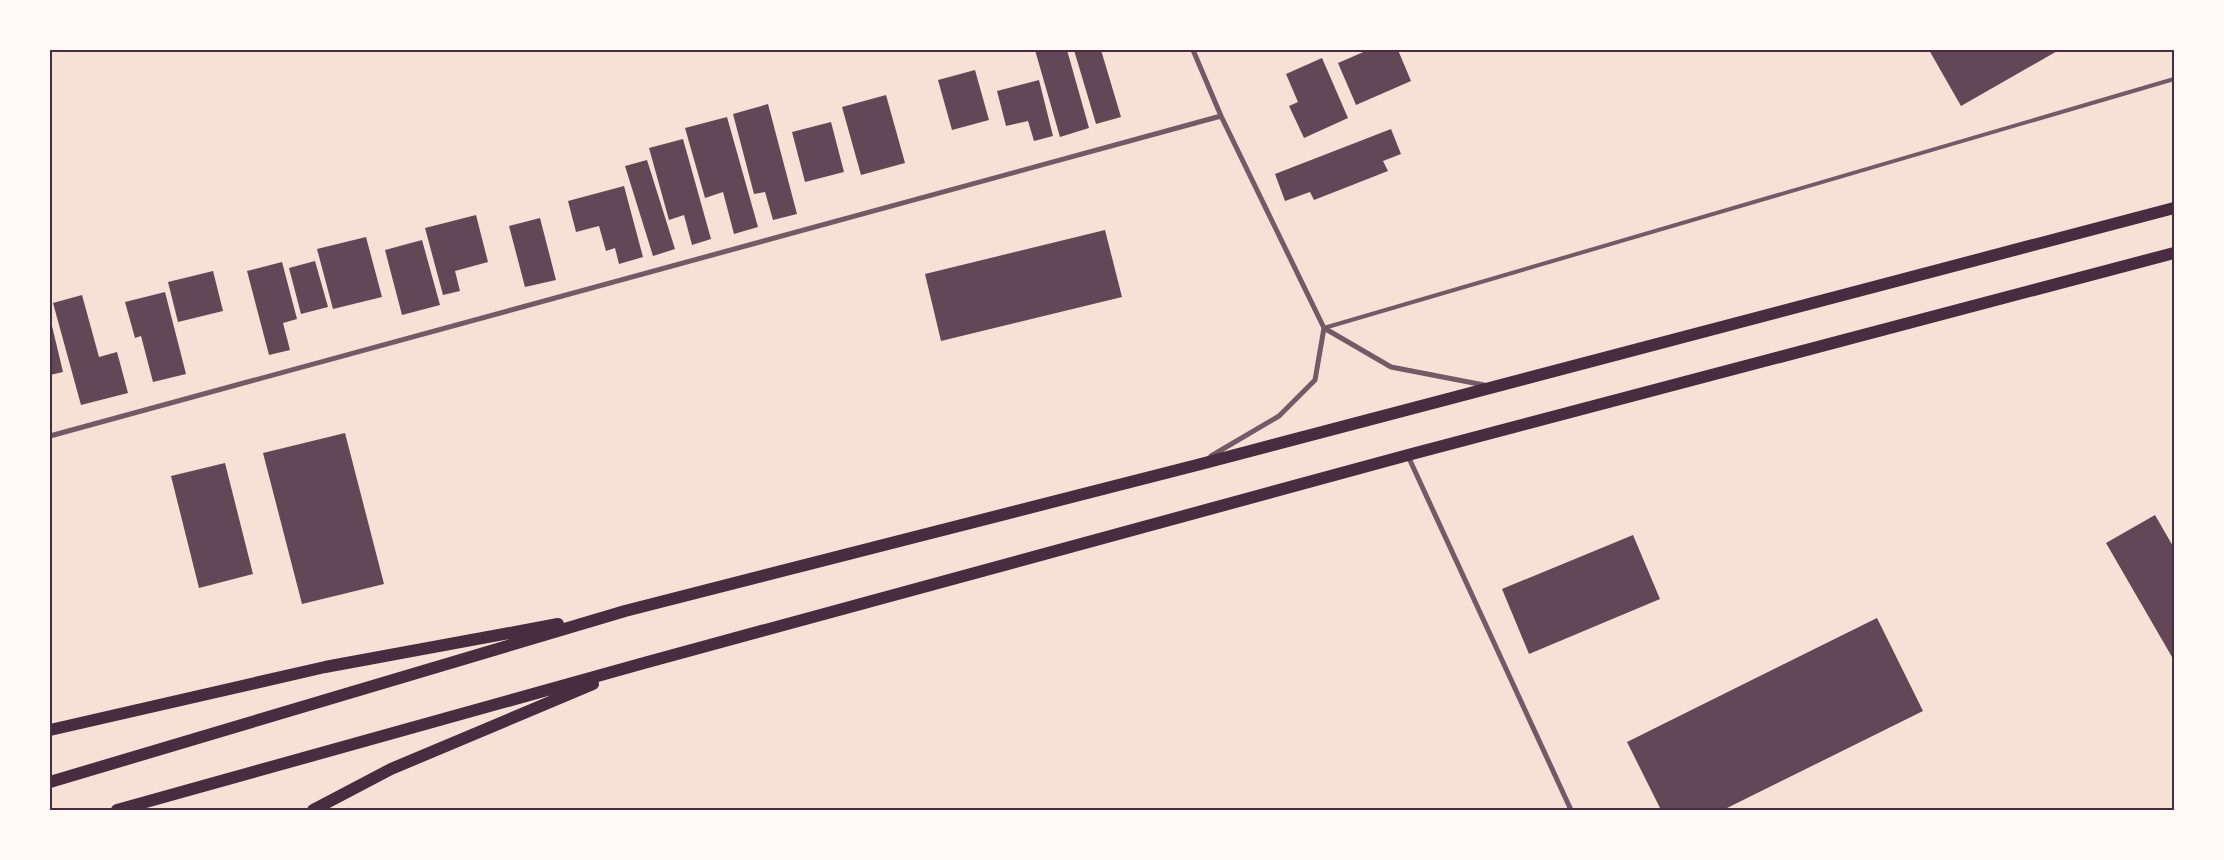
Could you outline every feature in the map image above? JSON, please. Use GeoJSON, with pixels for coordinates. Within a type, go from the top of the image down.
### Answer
{"type":"FeatureCollection","features":[{"type":"Feature","properties":{"kind":"main road"},"geometry":{"type":"LineString","coordinates":[[50,782],[625,611],[1197,465],[2174,208]]}},
{"type":"Feature","properties":{"kind":"main road"},"geometry":{"type":"LineString","coordinates":[[117,810],[644,663],[1408,455],[2174,253]]}},
{"type":"Feature","properties":{"kind":"main road"},"geometry":{"type":"LineString","coordinates":[[50,730],[325,667],[625,611]]}},
{"type":"Feature","properties":{"kind":"main road"},"geometry":{"type":"LineString","coordinates":[[313,810],[391,769],[644,663]]}},
{"type":"Feature","properties":{"kind":"street"},"geometry":{"type":"LineString","coordinates":[[1193,50],[1221,116],[1324,328],[1390,367],[1494,387]]}},
{"type":"Feature","properties":{"kind":"street"},"geometry":{"type":"LineString","coordinates":[[50,436],[1221,116]]}},
{"type":"Feature","properties":{"kind":"street"},"geometry":{"type":"LineString","coordinates":[[1197,465],[1279,416],[1314,380],[1324,328]]}},
{"type":"Feature","properties":{"kind":"street"},"geometry":{"type":"LineString","coordinates":[[1408,455],[1571,810]]}},
{"type":"Feature","properties":{"kind":"lane"},"geometry":{"type":"LineString","coordinates":[[1324,328],[2174,79]]}},
{"type":"Feature","properties":{"kind":"building"},"geometry":{"type":"Polygon","coordinates":[[[1035,50],[1067,50],[1089,128],[1060,137],[1035,50]]]}},
{"type":"Feature","properties":{"kind":"building"},"geometry":{"type":"Polygon","coordinates":[[[1074,50],[1101,50],[1121,117],[1096,124],[1074,50]]]}},
{"type":"Feature","properties":{"kind":"building"},"geometry":{"type":"Polygon","coordinates":[[[1368,50],[1398,50],[1411,81],[1356,105],[1338,63],[1368,50]]]}},
{"type":"Feature","properties":{"kind":"building"},"geometry":{"type":"Polygon","coordinates":[[[1929,50],[2059,50],[1961,106],[1929,50]]]}},
{"type":"Feature","properties":{"kind":"building"},"geometry":{"type":"Polygon","coordinates":[[[1322,58],[1348,118],[1304,138],[1289,106],[1298,102],[1286,74],[1322,58]]]}},
{"type":"Feature","properties":{"kind":"building"},"geometry":{"type":"Polygon","coordinates":[[[975,70],[989,120],[952,130],[938,80],[975,70]]]}},
{"type":"Feature","properties":{"kind":"building"},"geometry":{"type":"Polygon","coordinates":[[[1039,80],[1053,136],[1034,141],[1028,121],[1006,126],[997,91],[1039,80]]]}},
{"type":"Feature","properties":{"kind":"building"},"geometry":{"type":"Polygon","coordinates":[[[886,95],[905,163],[861,175],[842,107],[886,95]]]}},
{"type":"Feature","properties":{"kind":"building"},"geometry":{"type":"Polygon","coordinates":[[[768,104],[797,214],[773,220],[765,192],[754,194],[733,114],[768,104]]]}},
{"type":"Feature","properties":{"kind":"building"},"geometry":{"type":"Polygon","coordinates":[[[727,117],[758,227],[734,234],[723,192],[705,198],[685,128],[727,117]]]}},
{"type":"Feature","properties":{"kind":"building"},"geometry":{"type":"Polygon","coordinates":[[[831,122],[844,172],[805,182],[792,132],[831,122]]]}},
{"type":"Feature","properties":{"kind":"building"},"geometry":{"type":"Polygon","coordinates":[[[1391,129],[1401,154],[1383,161],[1388,171],[1314,200],[1310,192],[1285,201],[1275,174],[1391,129]]]}},
{"type":"Feature","properties":{"kind":"building"},"geometry":{"type":"Polygon","coordinates":[[[683,139],[711,239],[692,245],[684,215],[669,220],[649,148],[683,139]]]}},
{"type":"Feature","properties":{"kind":"building"},"geometry":{"type":"Polygon","coordinates":[[[647,160],[675,249],[653,256],[625,166],[647,160]]]}},
{"type":"Feature","properties":{"kind":"building"},"geometry":{"type":"Polygon","coordinates":[[[624,186],[643,257],[619,264],[615,248],[606,251],[599,226],[576,232],[568,201],[624,186]]]}},
{"type":"Feature","properties":{"kind":"building"},"geometry":{"type":"Polygon","coordinates":[[[476,215],[488,262],[455,271],[460,291],[443,295],[425,228],[476,215]]]}},
{"type":"Feature","properties":{"kind":"building"},"geometry":{"type":"Polygon","coordinates":[[[540,218],[556,280],[525,287],[509,226],[540,218]]]}},
{"type":"Feature","properties":{"kind":"building"},"geometry":{"type":"Polygon","coordinates":[[[1105,230],[1122,297],[941,341],[925,274],[1105,230]]]}},
{"type":"Feature","properties":{"kind":"building"},"geometry":{"type":"Polygon","coordinates":[[[366,237],[382,297],[333,309],[317,249],[366,237]]]}},
{"type":"Feature","properties":{"kind":"building"},"geometry":{"type":"Polygon","coordinates":[[[422,240],[440,305],[402,315],[385,250],[422,240]]]}},
{"type":"Feature","properties":{"kind":"building"},"geometry":{"type":"Polygon","coordinates":[[[315,261],[328,307],[301,314],[289,268],[315,261]]]}},
{"type":"Feature","properties":{"kind":"building"},"geometry":{"type":"Polygon","coordinates":[[[282,262],[297,319],[283,323],[290,350],[269,355],[247,271],[282,262]]]}},
{"type":"Feature","properties":{"kind":"building"},"geometry":{"type":"Polygon","coordinates":[[[213,271],[223,311],[178,322],[168,282],[213,271]]]}},
{"type":"Feature","properties":{"kind":"building"},"geometry":{"type":"Polygon","coordinates":[[[165,292],[186,374],[153,382],[141,336],[135,338],[125,302],[165,292]]]}},
{"type":"Feature","properties":{"kind":"building"},"geometry":{"type":"Polygon","coordinates":[[[82,295],[99,357],[117,352],[128,393],[81,405],[53,303],[82,295]]]}},
{"type":"Feature","properties":{"kind":"building"},"geometry":{"type":"Polygon","coordinates":[[[52,326],[63,372],[50,375],[50,327],[52,326]]]}},
{"type":"Feature","properties":{"kind":"building"},"geometry":{"type":"Polygon","coordinates":[[[345,433],[384,584],[302,604],[263,453],[345,433]]]}},
{"type":"Feature","properties":{"kind":"building"},"geometry":{"type":"Polygon","coordinates":[[[225,463],[253,574],[199,588],[171,476],[225,463]]]}},
{"type":"Feature","properties":{"kind":"building"},"geometry":{"type":"Polygon","coordinates":[[[2155,515],[2174,548],[2174,656],[2172,657],[2106,543],[2155,515]]]}},
{"type":"Feature","properties":{"kind":"building"},"geometry":{"type":"Polygon","coordinates":[[[1633,535],[1660,599],[1529,654],[1502,589],[1633,535]]]}},
{"type":"Feature","properties":{"kind":"building"},"geometry":{"type":"Polygon","coordinates":[[[1877,618],[1923,711],[1723,810],[1661,810],[1627,742],[1877,618]]]}}]}
